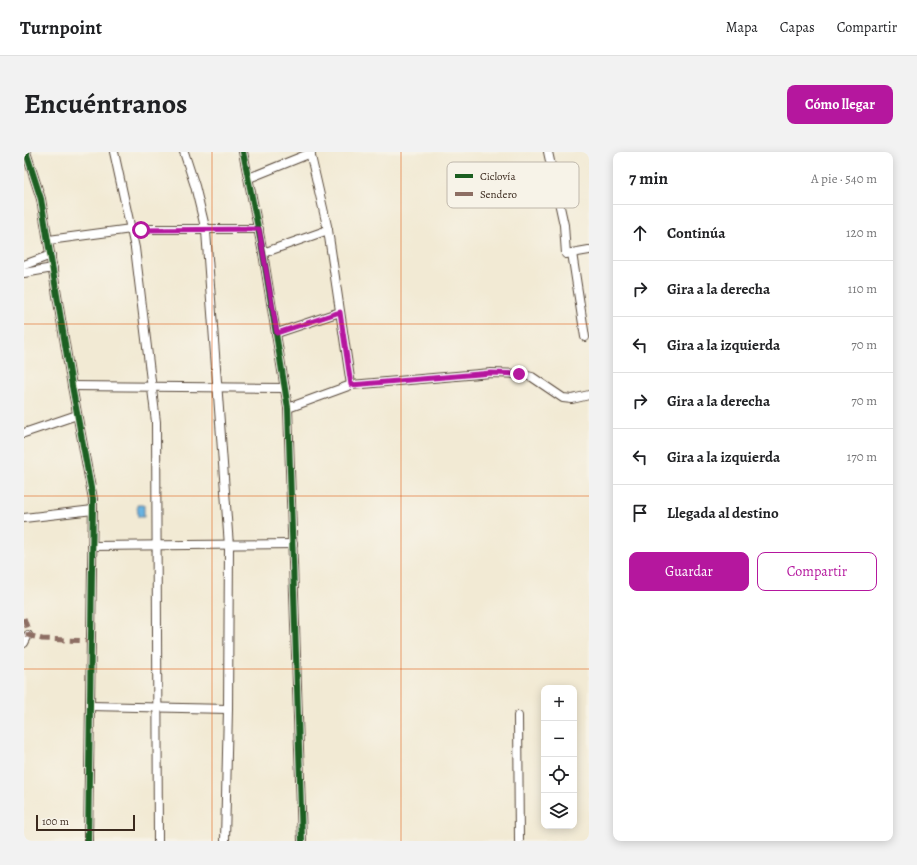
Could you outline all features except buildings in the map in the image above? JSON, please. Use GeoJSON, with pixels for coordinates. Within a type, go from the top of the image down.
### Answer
{"type":"FeatureCollection","features":[{"type":"Feature","properties":{"kind":"street"},"geometry":{"type":"LineString","coordinates":[[26,152],[41,199],[49,240],[72,386],[93,499],[88,841]]}},
{"type":"Feature","properties":{"kind":"street"},"geometry":{"type":"LineString","coordinates":[[114,152],[132,229],[156,422],[158,841]]}},
{"type":"Feature","properties":{"kind":"street"},"geometry":{"type":"LineString","coordinates":[[184,152],[195,186],[206,231],[229,546],[228,710],[225,841]]}},
{"type":"Feature","properties":{"kind":"street"},"geometry":{"type":"LineString","coordinates":[[244,152],[277,333],[288,408],[302,841]]}},
{"type":"Feature","properties":{"kind":"street"},"geometry":{"type":"LineString","coordinates":[[548,152],[550,162]]}},
{"type":"Feature","properties":{"kind":"street"},"geometry":{"type":"LineString","coordinates":[[249,178],[310,153],[328,230],[351,385]]}},
{"type":"Feature","properties":{"kind":"street"},"geometry":{"type":"LineString","coordinates":[[560,208],[564,225],[566,254],[589,250]]}},
{"type":"Feature","properties":{"kind":"street"},"geometry":{"type":"LineString","coordinates":[[49,240],[132,229],[206,231],[259,229]]}},
{"type":"Feature","properties":{"kind":"street"},"geometry":{"type":"LineString","coordinates":[[263,253],[328,230]]}},
{"type":"Feature","properties":{"kind":"street"},"geometry":{"type":"LineString","coordinates":[[572,253],[585,337]]}},
{"type":"Feature","properties":{"kind":"street"},"geometry":{"type":"LineString","coordinates":[[24,265],[51,256]]}},
{"type":"Feature","properties":{"kind":"street"},"geometry":{"type":"LineString","coordinates":[[24,273],[53,268]]}},
{"type":"Feature","properties":{"kind":"street"},"geometry":{"type":"LineString","coordinates":[[277,333],[340,312]]}},
{"type":"Feature","properties":{"kind":"street"},"geometry":{"type":"LineString","coordinates":[[288,408],[351,385],[491,373],[519,374],[539,381],[563,398],[572,399],[589,395]]}},
{"type":"Feature","properties":{"kind":"street"},"geometry":{"type":"LineString","coordinates":[[72,386],[285,388]]}},
{"type":"Feature","properties":{"kind":"street"},"geometry":{"type":"LineString","coordinates":[[24,433],[78,415]]}},
{"type":"Feature","properties":{"kind":"street"},"geometry":{"type":"LineString","coordinates":[[24,518],[93,510]]}},
{"type":"Feature","properties":{"kind":"street"},"geometry":{"type":"LineString","coordinates":[[92,546],[229,546],[293,544]]}},
{"type":"Feature","properties":{"kind":"street"},"geometry":{"type":"LineString","coordinates":[[24,643],[28,635]]}},
{"type":"Feature","properties":{"kind":"street"},"geometry":{"type":"LineString","coordinates":[[90,706],[228,710]]}},
{"type":"Feature","properties":{"kind":"street"},"geometry":{"type":"LineString","coordinates":[[518,716],[519,841]]}},
{"type":"Feature","properties":{"kind":"water"},"geometry":{"type":"Polygon","coordinates":[[[137,505],[144,505],[144,517],[138,517],[137,505]]]}},
{"type":"Feature","properties":{"kind":"marked path"},"geometry":{"type":"LineString","coordinates":[[24,618],[28,635],[42,639],[91,641]]}},
{"type":"Feature","properties":{"kind":"cycle path"},"geometry":{"type":"LineString","coordinates":[[26,152],[41,199],[72,386],[93,499],[88,841]]}},
{"type":"Feature","properties":{"kind":"cycle path"},"geometry":{"type":"LineString","coordinates":[[243,152],[263,253],[288,408],[302,841]]}},
{"type":"Feature","properties":{"kind":"route"},"geometry":{"type":"LineString","coordinates":[[141,230],[206,231],[259,229],[277,333],[340,312],[351,385],[491,373],[519,374]]}}]}
